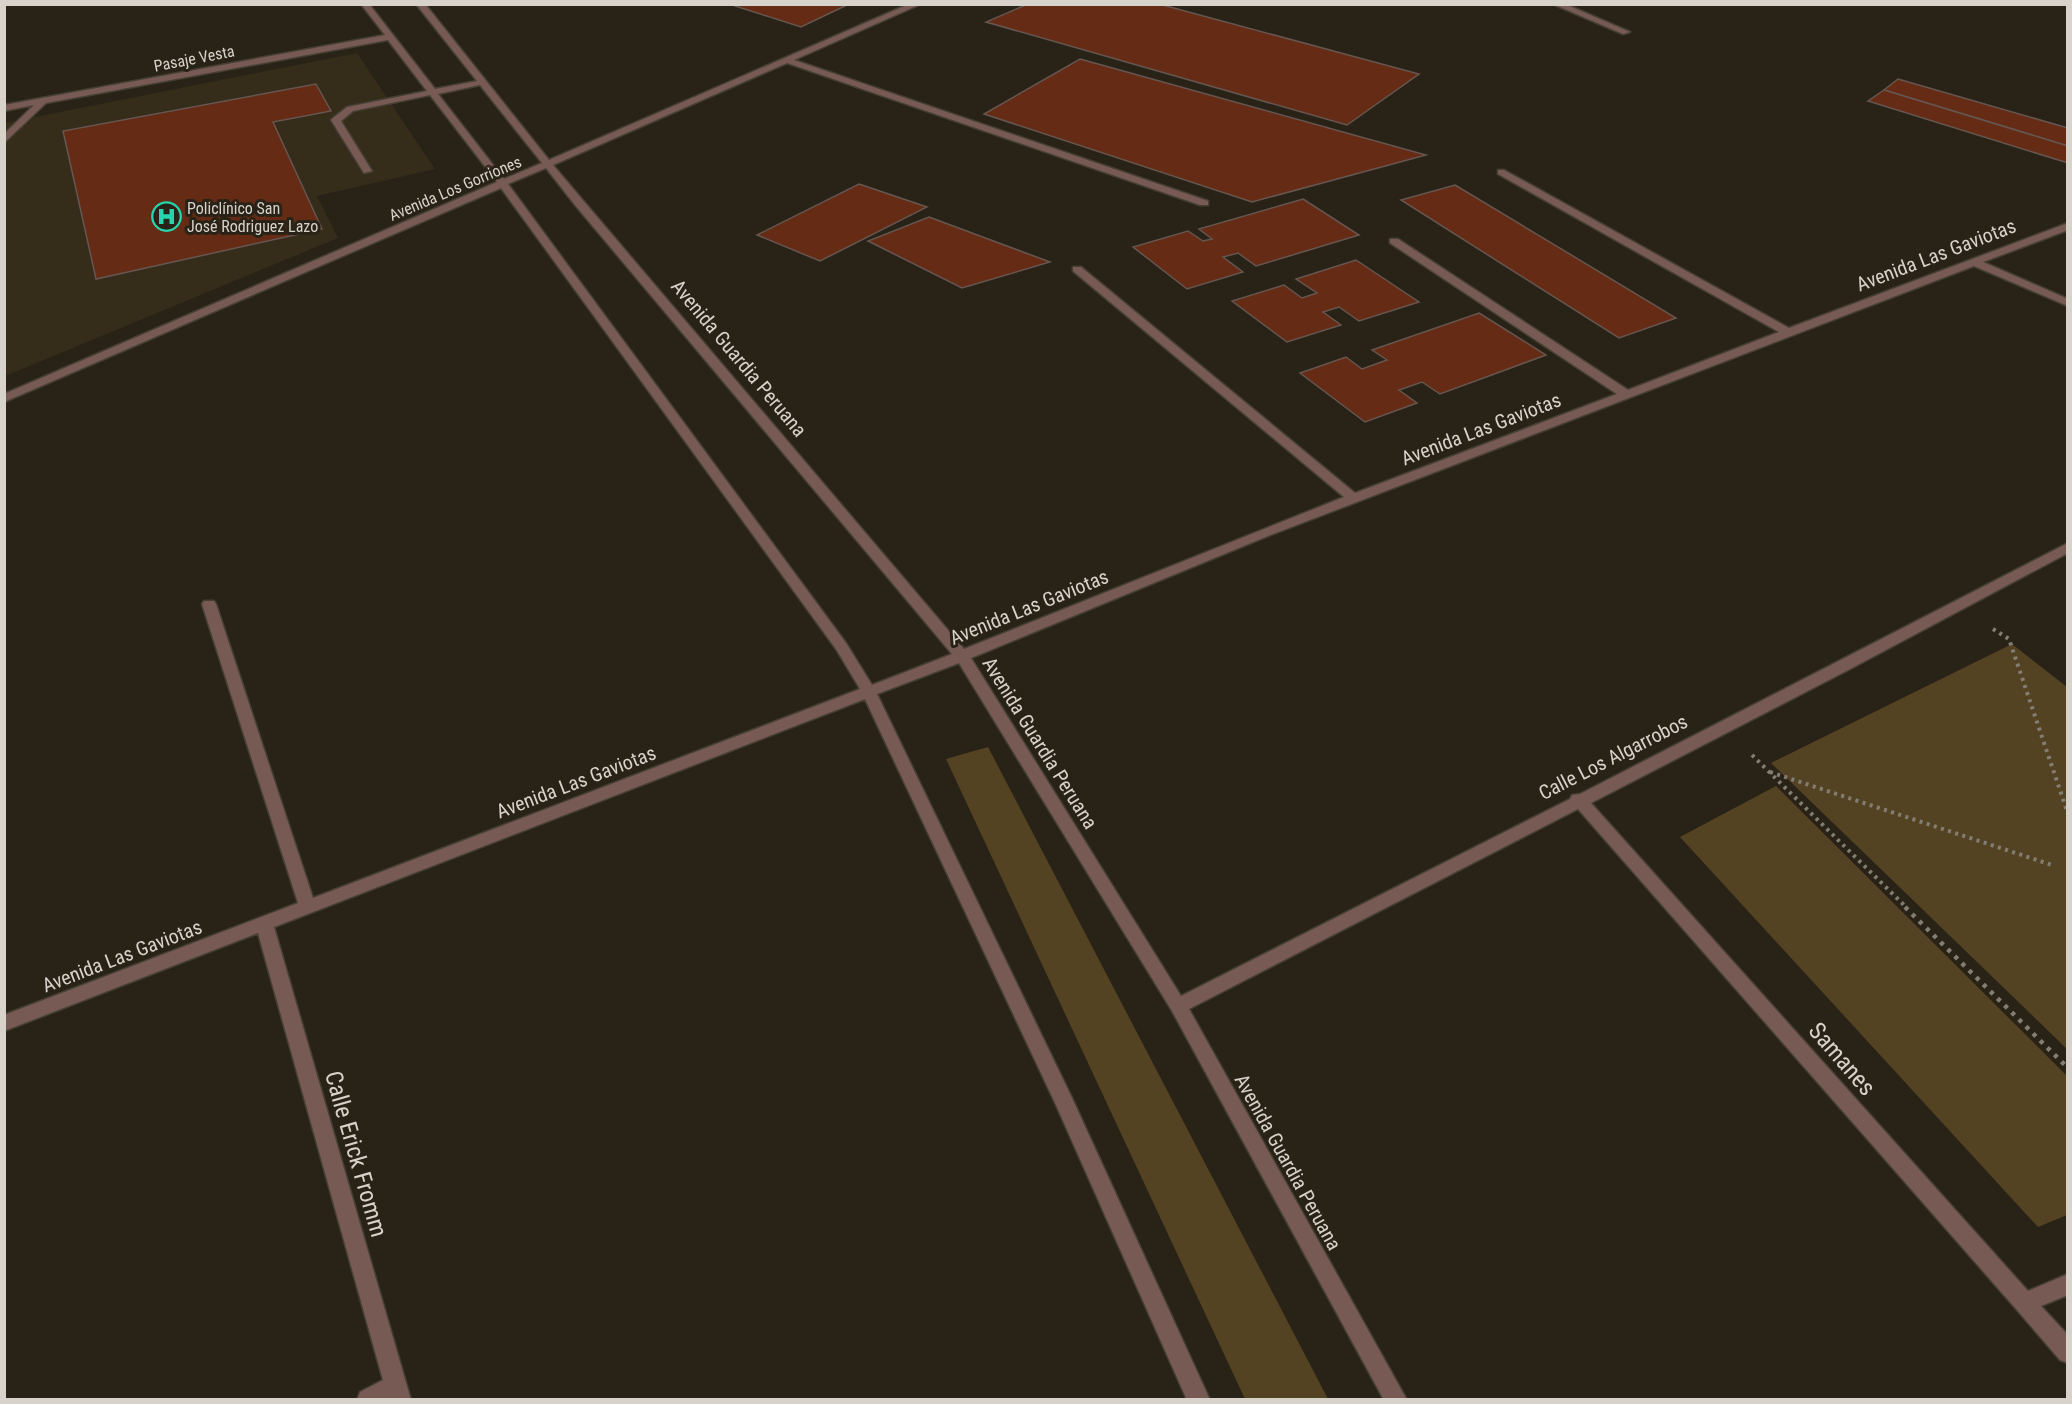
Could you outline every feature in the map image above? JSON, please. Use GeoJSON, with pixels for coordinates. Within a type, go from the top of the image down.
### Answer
{"type":"FeatureCollection","features":[{"type":"Feature","properties":{"kind":"street"},"geometry":{"type":"LineString","coordinates":[[365,4],[503,184],[841,646],[869,692],[1065,1104],[1199,1400]]}},
{"type":"Feature","properties":{"kind":"street","name":"Avenida Guardia Peruana"},"geometry":{"type":"LineString","coordinates":[[420,4],[549,164],[962,656],[1178,1006],[1396,1400]]}},
{"type":"Feature","properties":{"kind":"street","name":"Avenida Los Gorriones"},"geometry":{"type":"LineString","coordinates":[[4,399],[917,4]]}},
{"type":"Feature","properties":{"kind":"street"},"geometry":{"type":"LineString","coordinates":[[1557,4],[1626,32]]}},
{"type":"Feature","properties":{"kind":"street","name":"Pasaje Vesta"},"geometry":{"type":"LineString","coordinates":[[4,108],[390,37]]}},
{"type":"Feature","properties":{"kind":"street"},"geometry":{"type":"LineString","coordinates":[[788,61],[1204,204]]}},
{"type":"Feature","properties":{"kind":"street"},"geometry":{"type":"LineString","coordinates":[[367,171],[336,120],[340,114],[350,109],[483,82]]}},
{"type":"Feature","properties":{"kind":"street"},"geometry":{"type":"LineString","coordinates":[[4,140],[42,102]]}},
{"type":"Feature","properties":{"kind":"street"},"geometry":{"type":"LineString","coordinates":[[1501,172],[1787,332]]}},
{"type":"Feature","properties":{"kind":"street","name":"Avenida Las Gaviotas"},"geometry":{"type":"LineString","coordinates":[[4,1023],[869,692],[1354,499],[2067,226]]}},
{"type":"Feature","properties":{"kind":"street"},"geometry":{"type":"LineString","coordinates":[[1394,241],[1626,394]]}},
{"type":"Feature","properties":{"kind":"street"},"geometry":{"type":"LineString","coordinates":[[1974,262],[2067,303]]}},
{"type":"Feature","properties":{"kind":"street"},"geometry":{"type":"LineString","coordinates":[[1077,269],[1354,499]]}},
{"type":"Feature","properties":{"kind":"street","name":"Calle Los Algarrobos"},"geometry":{"type":"LineString","coordinates":[[1178,1006],[1578,799],[1723,728],[1958,607],[2067,547]]}},
{"type":"Feature","properties":{"kind":"street"},"geometry":{"type":"LineString","coordinates":[[209,604],[307,906]]}},
{"type":"Feature","properties":{"kind":"street","name":"Samanes"},"geometry":{"type":"LineString","coordinates":[[1578,799],[2067,1352]]}},
{"type":"Feature","properties":{"kind":"street","name":"Calle Erick Fromm"},"geometry":{"type":"LineString","coordinates":[[264,922],[398,1392]]}},
{"type":"Feature","properties":{"kind":"street"},"geometry":{"type":"LineString","coordinates":[[2024,1304],[2067,1284]]}},
{"type":"Feature","properties":{"kind":"street"},"geometry":{"type":"LineString","coordinates":[[368,1400],[398,1392]]}},
{"type":"Feature","properties":{"kind":"path"},"geometry":{"type":"LineString","coordinates":[[1958,607],[2009,639],[2067,814]]}},
{"type":"Feature","properties":{"kind":"path"},"geometry":{"type":"LineString","coordinates":[[1723,728],[2067,1068]]}},
{"type":"Feature","properties":{"kind":"path"},"geometry":{"type":"LineString","coordinates":[[1767,771],[2052,865]]}},
{"type":"Feature","properties":{"kind":"shaded area","name":"Policlínico San José Rodriguez Lazo"},"geometry":{"type":"Polygon","coordinates":[[[357,53],[435,169],[317,196],[338,238],[5,376],[5,123],[357,53]]]}},
{"type":"Feature","properties":{"kind":"shaded area"},"geometry":{"type":"Polygon","coordinates":[[[2012,644],[2067,687],[2067,1049],[1771,763],[2012,644]]]}},
{"type":"Feature","properties":{"kind":"shaded area"},"geometry":{"type":"Polygon","coordinates":[[[988,747],[1328,1399],[1245,1399],[946,759],[988,747]]]}},
{"type":"Feature","properties":{"kind":"shaded area"},"geometry":{"type":"Polygon","coordinates":[[[1776,786],[2067,1076],[2067,1215],[2038,1227],[1680,837],[1776,786]]]}},
{"type":"Feature","properties":{"kind":"building"},"geometry":{"type":"Polygon","coordinates":[[[729,4],[849,4],[801,27],[729,4]]]}},
{"type":"Feature","properties":{"kind":"building"},"geometry":{"type":"Polygon","coordinates":[[[1028,4],[1159,4],[1419,74],[1347,125],[986,22],[1028,4]]]}},
{"type":"Feature","properties":{"kind":"building"},"geometry":{"type":"Polygon","coordinates":[[[1080,59],[1426,155],[1252,202],[984,114],[1080,59]]]}},
{"type":"Feature","properties":{"kind":"building"},"geometry":{"type":"Polygon","coordinates":[[[1898,79],[2068,128],[2068,146],[1884,90],[1898,79]]]}},
{"type":"Feature","properties":{"kind":"building"},"geometry":{"type":"Polygon","coordinates":[[[316,84],[331,111],[273,122],[322,229],[96,279],[63,131],[316,84]]]}},
{"type":"Feature","properties":{"kind":"building"},"geometry":{"type":"Polygon","coordinates":[[[1884,90],[2068,146],[2068,163],[1868,101],[1884,90]]]}},
{"type":"Feature","properties":{"kind":"building"},"geometry":{"type":"Polygon","coordinates":[[[859,184],[927,207],[820,261],[757,235],[859,184]]]}},
{"type":"Feature","properties":{"kind":"building"},"geometry":{"type":"Polygon","coordinates":[[[1455,185],[1676,318],[1619,338],[1401,200],[1455,185]]]}},
{"type":"Feature","properties":{"kind":"building"},"geometry":{"type":"Polygon","coordinates":[[[1303,199],[1359,235],[1256,266],[1238,253],[1223,257],[1243,272],[1187,289],[1133,247],[1188,231],[1203,241],[1212,239],[1199,229],[1303,199]]]}},
{"type":"Feature","properties":{"kind":"building"},"geometry":{"type":"Polygon","coordinates":[[[929,217],[1050,262],[962,288],[868,241],[929,217]]]}},
{"type":"Feature","properties":{"kind":"building"},"geometry":{"type":"Polygon","coordinates":[[[1356,260],[1419,302],[1359,321],[1339,307],[1323,312],[1341,325],[1287,342],[1232,301],[1284,285],[1302,298],[1317,293],[1296,279],[1356,260]]]}},
{"type":"Feature","properties":{"kind":"building"},"geometry":{"type":"Polygon","coordinates":[[[1479,313],[1546,355],[1440,394],[1422,382],[1399,390],[1417,403],[1365,422],[1300,373],[1346,357],[1362,369],[1387,360],[1372,350],[1479,313]]]}},
{"type":"Feature","properties":{"kind":"place","name":"Policlínico San José Rodriguez Lazo"},"geometry":{"type":"Point","coordinates":[166,217]}}]}
